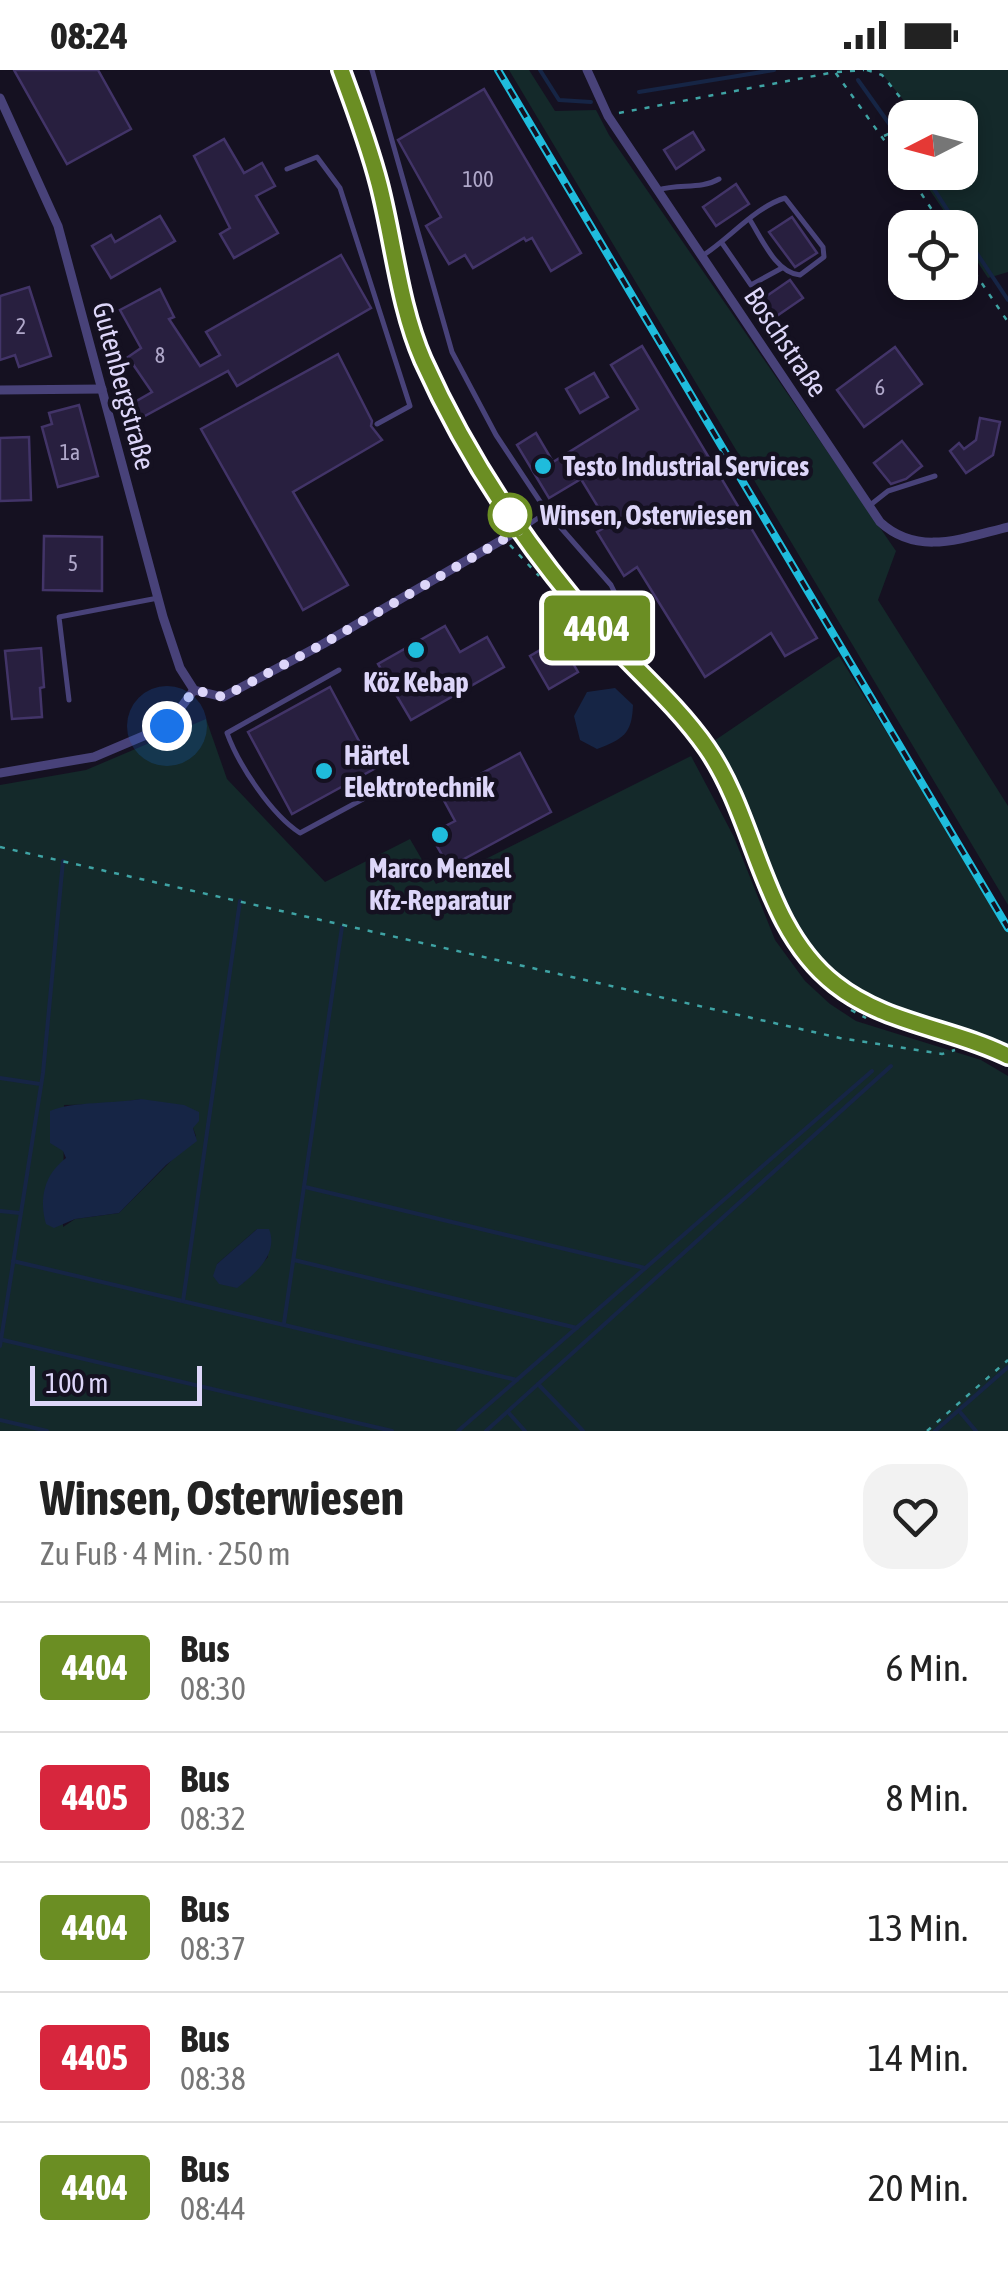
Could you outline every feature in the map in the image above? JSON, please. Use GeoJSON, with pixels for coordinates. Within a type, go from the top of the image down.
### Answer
{"type":"FeatureCollection","features":[{"type":"Feature","properties":{"kind":"main road"},"geometry":{"type":"LineString","coordinates":[[341,70],[380,186],[408,316],[447,409],[548,570],[706,746],[729,786],[782,914],[811,962],[833,983],[882,1012],[980,1042],[1008,1056]]}},
{"type":"Feature","properties":{"kind":"street","name":"Boschstraße"},"geometry":{"type":"LineString","coordinates":[[590,71],[608,116],[891,532],[926,544],[1008,527]]}},
{"type":"Feature","properties":{"kind":"street","name":"Gutenbergstraße"},"geometry":{"type":"LineString","coordinates":[[0,98],[58,226],[158,598],[180,668],[194,690]]}},
{"type":"Feature","properties":{"kind":"street"},"geometry":{"type":"LineString","coordinates":[[0,390],[102,389]]}},
{"type":"Feature","properties":{"kind":"street"},"geometry":{"type":"LineString","coordinates":[[0,773],[94,757],[167,726],[194,690],[223,697],[520,530]]}},
{"type":"Feature","properties":{"kind":"lane"},"geometry":{"type":"LineString","coordinates":[[372,70],[452,352],[496,435],[547,512],[612,584],[623,610],[613,645]]}},
{"type":"Feature","properties":{"kind":"lane"},"geometry":{"type":"LineString","coordinates":[[287,170],[316,157],[340,188],[410,406],[377,424]]}},
{"type":"Feature","properties":{"kind":"lane"},"geometry":{"type":"LineString","coordinates":[[658,190],[674,185],[706,187],[719,180]]}},
{"type":"Feature","properties":{"kind":"lane"},"geometry":{"type":"LineString","coordinates":[[702,256],[750,220],[786,198],[823,247],[824,257],[800,275],[791,274],[782,268],[750,220]]}},
{"type":"Feature","properties":{"kind":"lane"},"geometry":{"type":"LineString","coordinates":[[722,243],[752,285],[782,268]]}},
{"type":"Feature","properties":{"kind":"lane"},"geometry":{"type":"LineString","coordinates":[[870,506],[888,490],[936,476]]}},
{"type":"Feature","properties":{"kind":"lane"},"geometry":{"type":"LineString","coordinates":[[520,530],[547,512]]}},
{"type":"Feature","properties":{"kind":"lane"},"geometry":{"type":"LineString","coordinates":[[70,700],[59,616],[158,598]]}},
{"type":"Feature","properties":{"kind":"lane"},"geometry":{"type":"LineString","coordinates":[[339,670],[227,734],[284,822],[300,834],[363,799]]}},
{"type":"Feature","properties":{"kind":"path"},"geometry":{"type":"LineString","coordinates":[[608,116],[835,72],[865,70],[882,75],[902,100]]}},
{"type":"Feature","properties":{"kind":"path"},"geometry":{"type":"LineString","coordinates":[[835,72],[888,144]]}},
{"type":"Feature","properties":{"kind":"path"},"geometry":{"type":"LineString","coordinates":[[883,136],[888,134]]}},
{"type":"Feature","properties":{"kind":"path"},"geometry":{"type":"LineString","coordinates":[[978,278],[1008,322]]}},
{"type":"Feature","properties":{"kind":"path"},"geometry":{"type":"LineString","coordinates":[[0,846],[840,1038],[942,1054]]}},
{"type":"Feature","properties":{"kind":"path"},"geometry":{"type":"LineString","coordinates":[[926,1431],[1008,1360]]}},
{"type":"Feature","properties":{"kind":"green space"},"geometry":{"type":"Polygon","coordinates":[[[509,70],[529,70],[555,111],[596,110],[609,135],[896,551],[878,600],[1008,806],[1008,905],[509,70]]]}},
{"type":"Feature","properties":{"kind":"green space"},"geometry":{"type":"Polygon","coordinates":[[[879,70],[1008,70],[1008,272],[988,278],[978,263],[978,210],[943,210],[930,190],[978,190],[978,100],[903,100],[879,70]]]}},
{"type":"Feature","properties":{"kind":"green space"},"geometry":{"type":"Polygon","coordinates":[[[839,656],[1008,927],[1008,1050],[952,1027],[886,1009],[838,980],[816,958],[786,910],[734,782],[711,743],[839,656]]]}},
{"type":"Feature","properties":{"kind":"green space"},"geometry":{"type":"Polygon","coordinates":[[[206,719],[227,779],[325,882],[410,839],[436,884],[691,756],[734,837],[775,940],[805,981],[856,1021],[981,1060],[1008,1076],[1008,1431],[0,1431],[0,785],[86,770],[206,719]],[[141,1099],[64,1105],[63,1227],[75,1219],[119,1213],[196,1136],[193,1128],[141,1099]],[[257,1229],[217,1264],[243,1283],[268,1257],[257,1229]]]}},
{"type":"Feature","properties":{"kind":"water"},"geometry":{"type":"Polygon","coordinates":[[[615,688],[633,705],[631,723],[620,738],[597,749],[580,740],[574,716],[587,692],[615,688]]]}},
{"type":"Feature","properties":{"kind":"water"},"geometry":{"type":"Polygon","coordinates":[[[141,1099],[184,1105],[199,1112],[199,1121],[193,1128],[197,1141],[166,1165],[119,1213],[75,1219],[54,1228],[46,1224],[45,1188],[66,1158],[63,1151],[50,1143],[50,1111],[141,1099]]]}},
{"type":"Feature","properties":{"kind":"water"},"geometry":{"type":"Polygon","coordinates":[[[257,1229],[269,1229],[271,1238],[264,1263],[237,1288],[219,1284],[213,1276],[217,1264],[257,1229]]]}},
{"type":"Feature","properties":{"kind":"building"},"geometry":{"type":"Polygon","coordinates":[[[14,70],[98,70],[131,129],[67,164],[14,70]]]}},
{"type":"Feature","properties":{"kind":"building"},"geometry":{"type":"Polygon","coordinates":[[[484,89],[581,253],[551,271],[532,238],[524,238],[473,268],[465,255],[449,264],[426,226],[441,217],[398,140],[484,89]]]}},
{"type":"Feature","properties":{"kind":"building"},"geometry":{"type":"Polygon","coordinates":[[[693,132],[704,150],[676,169],[664,150],[693,132]]]}},
{"type":"Feature","properties":{"kind":"building"},"geometry":{"type":"Polygon","coordinates":[[[224,139],[244,173],[262,163],[275,186],[256,196],[278,233],[234,258],[220,234],[230,228],[194,156],[224,139]]]}},
{"type":"Feature","properties":{"kind":"building"},"geometry":{"type":"Polygon","coordinates":[[[736,184],[749,204],[716,226],[703,207],[736,184]]]}},
{"type":"Feature","properties":{"kind":"building"},"geometry":{"type":"Polygon","coordinates":[[[160,216],[175,241],[111,278],[92,246],[111,235],[115,242],[160,216]]]}},
{"type":"Feature","properties":{"kind":"building"},"geometry":{"type":"Polygon","coordinates":[[[792,217],[817,253],[795,267],[769,232],[792,217]]]}},
{"type":"Feature","properties":{"kind":"building"},"geometry":{"type":"Polygon","coordinates":[[[341,255],[371,308],[237,386],[228,371],[141,418],[133,403],[152,392],[128,357],[141,348],[120,310],[160,289],[174,317],[169,319],[200,366],[220,355],[206,332],[341,255]]]}},
{"type":"Feature","properties":{"kind":"building"},"geometry":{"type":"Polygon","coordinates":[[[790,280],[803,298],[768,322],[755,304],[790,280]]]}},
{"type":"Feature","properties":{"kind":"building"},"geometry":{"type":"Polygon","coordinates":[[[29,287],[51,356],[19,367],[15,355],[0,360],[0,296],[29,287]]]}},
{"type":"Feature","properties":{"kind":"building"},"geometry":{"type":"Polygon","coordinates":[[[642,346],[817,638],[785,656],[771,633],[705,677],[637,567],[624,576],[597,532],[609,525],[581,479],[549,498],[517,445],[536,433],[553,462],[638,409],[611,365],[642,346]]]}},
{"type":"Feature","properties":{"kind":"building"},"geometry":{"type":"Polygon","coordinates":[[[895,347],[922,384],[864,427],[837,390],[895,347]]]}},
{"type":"Feature","properties":{"kind":"building"},"geometry":{"type":"Polygon","coordinates":[[[338,354],[371,426],[382,440],[293,492],[348,585],[303,610],[201,429],[338,354]]]}},
{"type":"Feature","properties":{"kind":"building"},"geometry":{"type":"Polygon","coordinates":[[[594,373],[608,397],[580,413],[566,389],[594,373]]]}},
{"type":"Feature","properties":{"kind":"building"},"geometry":{"type":"Polygon","coordinates":[[[79,405],[98,476],[58,487],[42,427],[52,424],[49,413],[79,405]]]}},
{"type":"Feature","properties":{"kind":"building"},"geometry":{"type":"Polygon","coordinates":[[[980,418],[1000,422],[993,455],[966,473],[950,451],[959,443],[964,449],[976,440],[980,418]]]}},
{"type":"Feature","properties":{"kind":"building"},"geometry":{"type":"Polygon","coordinates":[[[29,437],[31,500],[0,501],[0,438],[29,437]]]}},
{"type":"Feature","properties":{"kind":"building"},"geometry":{"type":"Polygon","coordinates":[[[902,441],[922,466],[906,479],[891,484],[874,463],[902,441]]]}},
{"type":"Feature","properties":{"kind":"building"},"geometry":{"type":"Polygon","coordinates":[[[44,536],[102,537],[102,591],[43,590],[44,536]]]}},
{"type":"Feature","properties":{"kind":"building"},"geometry":{"type":"Polygon","coordinates":[[[445,626],[460,652],[487,637],[504,667],[411,720],[378,664],[445,626]]]}},
{"type":"Feature","properties":{"kind":"building"},"geometry":{"type":"Polygon","coordinates":[[[559,639],[578,672],[549,689],[530,656],[559,639]]]}},
{"type":"Feature","properties":{"kind":"building"},"geometry":{"type":"Polygon","coordinates":[[[41,648],[42,717],[12,719],[5,651],[41,648]]]}},
{"type":"Feature","properties":{"kind":"building"},"geometry":{"type":"Polygon","coordinates":[[[330,687],[374,769],[292,814],[248,732],[330,687]]]}},
{"type":"Feature","properties":{"kind":"building"},"geometry":{"type":"Polygon","coordinates":[[[520,753],[551,812],[449,867],[430,834],[455,821],[441,795],[520,753]]]}},
{"type":"Feature","properties":{"kind":"waterway"},"geometry":{"type":"LineString","coordinates":[[540,70],[559,100],[591,102]]}},
{"type":"Feature","properties":{"kind":"waterway"},"geometry":{"type":"LineString","coordinates":[[639,92],[774,70]]}},
{"type":"Feature","properties":{"kind":"waterway"},"geometry":{"type":"LineString","coordinates":[[858,80],[888,122]]}},
{"type":"Feature","properties":{"kind":"waterway"},"geometry":{"type":"LineString","coordinates":[[935,190],[947,210]]}},
{"type":"Feature","properties":{"kind":"waterway"},"geometry":{"type":"LineString","coordinates":[[978,255],[1008,300]]}},
{"type":"Feature","properties":{"kind":"waterway"},"geometry":{"type":"LineString","coordinates":[[0,1346],[43,1073],[63,861]]}},
{"type":"Feature","properties":{"kind":"waterway"},"geometry":{"type":"LineString","coordinates":[[183,1301],[240,901]]}},
{"type":"Feature","properties":{"kind":"waterway"},"geometry":{"type":"LineString","coordinates":[[284,1323],[342,927]]}},
{"type":"Feature","properties":{"kind":"waterway"},"geometry":{"type":"LineString","coordinates":[[486,1431],[891,1066]]}},
{"type":"Feature","properties":{"kind":"waterway"},"geometry":{"type":"LineString","coordinates":[[458,1431],[872,1071]]}},
{"type":"Feature","properties":{"kind":"waterway"},"geometry":{"type":"LineString","coordinates":[[0,1078],[40,1084]]}},
{"type":"Feature","properties":{"kind":"waterway"},"geometry":{"type":"LineString","coordinates":[[305,1187],[645,1268]]}},
{"type":"Feature","properties":{"kind":"waterway"},"geometry":{"type":"LineString","coordinates":[[0,1211],[20,1213]]}},
{"type":"Feature","properties":{"kind":"waterway"},"geometry":{"type":"LineString","coordinates":[[294,1260],[577,1328]]}},
{"type":"Feature","properties":{"kind":"waterway"},"geometry":{"type":"LineString","coordinates":[[13,1261],[517,1380]]}},
{"type":"Feature","properties":{"kind":"waterway"},"geometry":{"type":"LineString","coordinates":[[3,1340],[392,1431]]}},
{"type":"Feature","properties":{"kind":"waterway"},"geometry":{"type":"LineString","coordinates":[[935,1431],[1008,1367]]}},
{"type":"Feature","properties":{"kind":"waterway"},"geometry":{"type":"LineString","coordinates":[[538,1384],[583,1431]]}},
{"type":"Feature","properties":{"kind":"waterway"},"geometry":{"type":"LineString","coordinates":[[508,1412],[525,1431]]}},
{"type":"Feature","properties":{"kind":"waterway"},"geometry":{"type":"LineString","coordinates":[[960,1412],[976,1431]]}},
{"type":"Feature","properties":{"kind":"waterway"},"geometry":{"type":"LineString","coordinates":[[0,1420],[47,1431]]}},
{"type":"Feature","properties":{"kind":"railway"},"geometry":{"type":"LineString","coordinates":[[498,70],[1008,928]]}},
{"type":"Feature","properties":{"kind":"bus line","name":"4404"},"geometry":{"type":"LineString","coordinates":[[341,70],[380,186],[408,316],[447,409],[548,570],[706,746],[729,786],[772,891],[811,962],[833,983],[882,1012],[980,1042],[1008,1056]]}},
{"type":"Feature","properties":{"kind":"place","name":"Testo Industrial Services"},"geometry":{"type":"Point","coordinates":[543,466]}},
{"type":"Feature","properties":{"kind":"place","name":"Winsen, Osterwiesen"},"geometry":{"type":"Point","coordinates":[510,515]}},
{"type":"Feature","properties":{"kind":"place","name":"Köz Kebap"},"geometry":{"type":"Point","coordinates":[416,650]}},
{"type":"Feature","properties":{"kind":"place","name":"Härtel Elektrotechnik"},"geometry":{"type":"Point","coordinates":[324,771]}},
{"type":"Feature","properties":{"kind":"place","name":"Marco Menzel Kfz-Reparatur"},"geometry":{"type":"Point","coordinates":[440,835]}},
{"type":"Feature","properties":{"kind":"route"},"geometry":{"type":"LineString","coordinates":[[167,726],[194,690],[223,697],[520,530],[510,515]]}}]}
